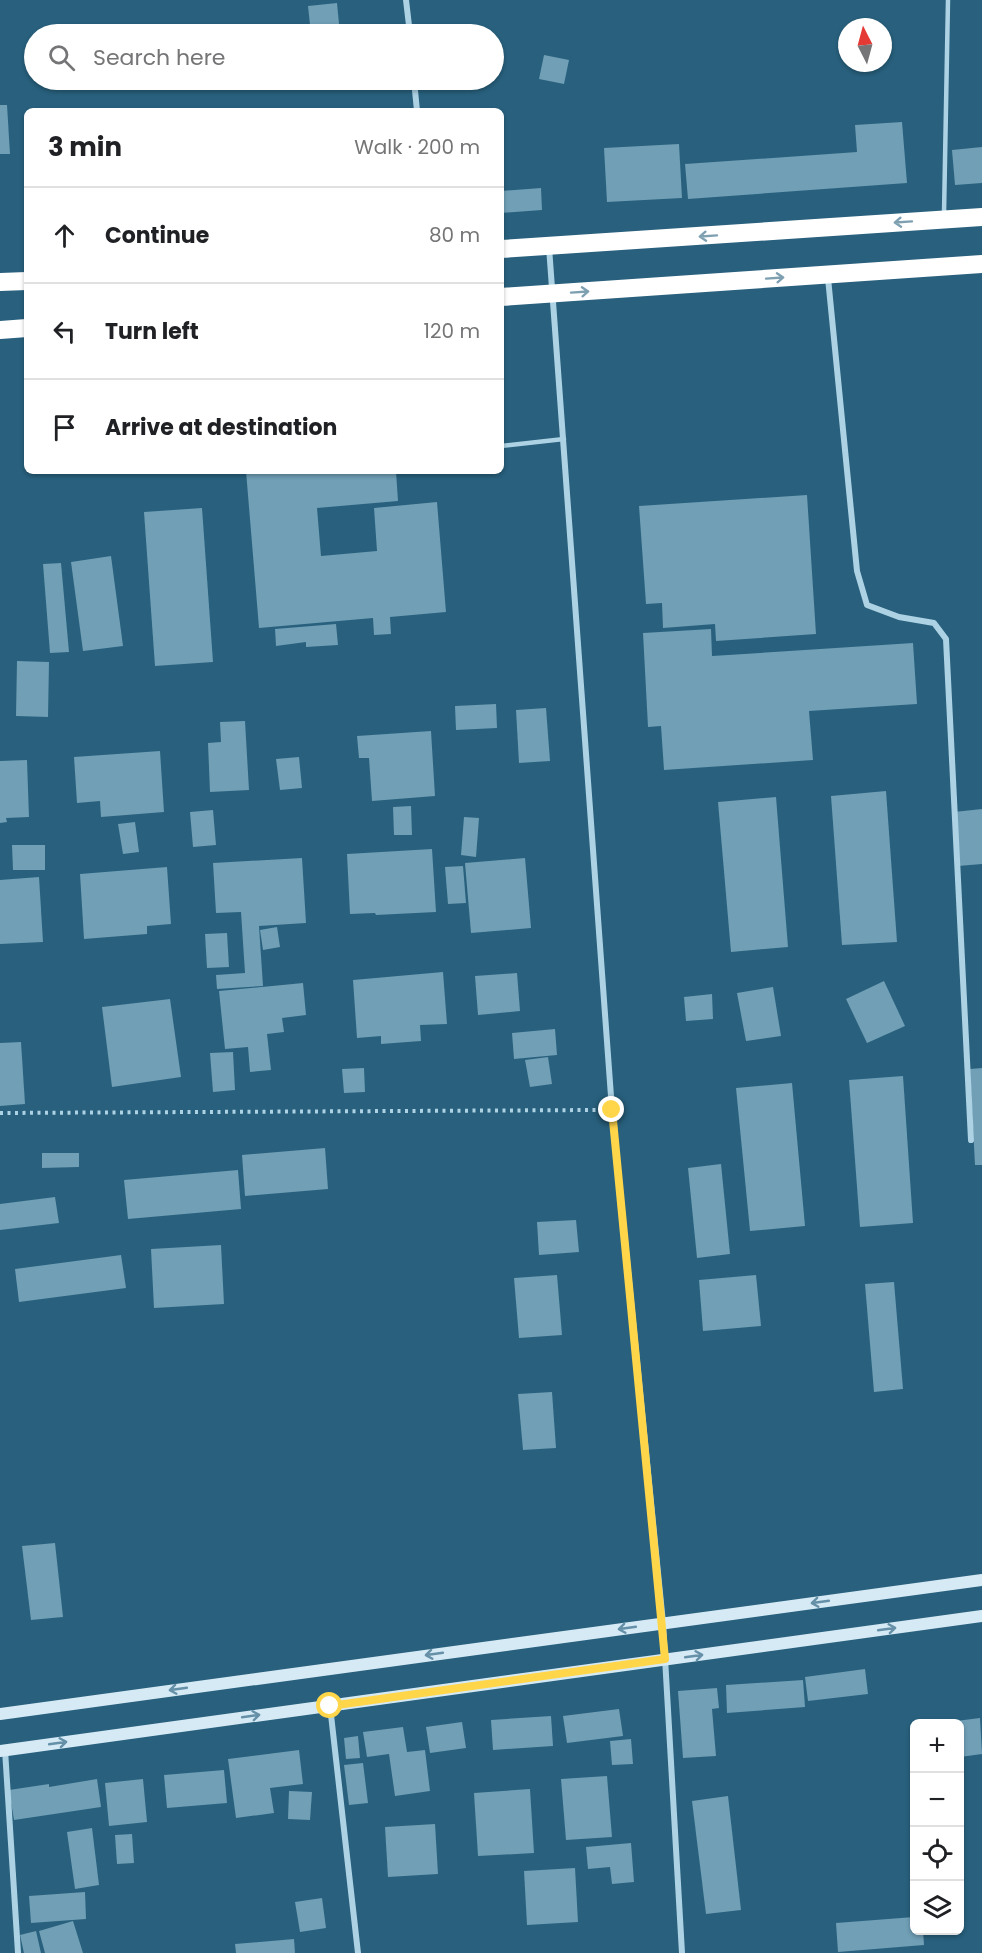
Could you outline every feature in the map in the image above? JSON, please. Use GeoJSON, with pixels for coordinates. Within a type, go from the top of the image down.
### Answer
{"type":"FeatureCollection","features":[{"type":"Feature","properties":{"kind":"highway"},"geometry":{"type":"LineString","coordinates":[[504,249],[982,217]]}},
{"type":"Feature","properties":{"kind":"highway"},"geometry":{"type":"LineString","coordinates":[[504,297],[982,264]]}},
{"type":"Feature","properties":{"kind":"highway"},"geometry":{"type":"LineString","coordinates":[[0,282],[24,280]]}},
{"type":"Feature","properties":{"kind":"highway"},"geometry":{"type":"LineString","coordinates":[[0,330],[24,328]]}},
{"type":"Feature","properties":{"kind":"main road"},"geometry":{"type":"LineString","coordinates":[[0,1714],[982,1580]]}},
{"type":"Feature","properties":{"kind":"main road"},"geometry":{"type":"LineString","coordinates":[[3,1751],[982,1616]]}},
{"type":"Feature","properties":{"kind":"street"},"geometry":{"type":"LineString","coordinates":[[406,0],[409,24]]}},
{"type":"Feature","properties":{"kind":"street"},"geometry":{"type":"LineString","coordinates":[[415,90],[417,108]]}},
{"type":"Feature","properties":{"kind":"street"},"geometry":{"type":"LineString","coordinates":[[549,246],[612,1110],[663,1623],[682,1953]]}},
{"type":"Feature","properties":{"kind":"street"},"geometry":{"type":"LineString","coordinates":[[828,275],[857,571],[867,605],[899,617],[934,623],[946,639],[971,1140]]}},
{"type":"Feature","properties":{"kind":"street"},"geometry":{"type":"LineString","coordinates":[[330,1706],[358,1953]]}},
{"type":"Feature","properties":{"kind":"street"},"geometry":{"type":"LineString","coordinates":[[3,1751],[18,1953]]}},
{"type":"Feature","properties":{"kind":"lane"},"geometry":{"type":"LineString","coordinates":[[944,220],[948,0]]}},
{"type":"Feature","properties":{"kind":"lane"},"geometry":{"type":"LineString","coordinates":[[504,446],[564,439]]}},
{"type":"Feature","properties":{"kind":"path"},"geometry":{"type":"LineString","coordinates":[[0,1113],[612,1110]]}},
{"type":"Feature","properties":{"kind":"building"},"geometry":{"type":"Polygon","coordinates":[[[337,3],[339,24],[310,24],[308,6],[337,3]]]}},
{"type":"Feature","properties":{"kind":"building"},"geometry":{"type":"Polygon","coordinates":[[[544,55],[569,60],[564,84],[539,79],[544,55]]]}},
{"type":"Feature","properties":{"kind":"building"},"geometry":{"type":"Polygon","coordinates":[[[0,105],[7,105],[10,154],[0,154],[0,105]]]}},
{"type":"Feature","properties":{"kind":"building"},"geometry":{"type":"Polygon","coordinates":[[[902,122],[907,183],[688,199],[685,164],[857,152],[855,125],[902,122]]]}},
{"type":"Feature","properties":{"kind":"building"},"geometry":{"type":"Polygon","coordinates":[[[679,144],[682,198],[607,202],[604,148],[679,144]]]}},
{"type":"Feature","properties":{"kind":"building"},"geometry":{"type":"Polygon","coordinates":[[[982,147],[982,183],[955,185],[952,150],[982,147]]]}},
{"type":"Feature","properties":{"kind":"building"},"geometry":{"type":"Polygon","coordinates":[[[541,188],[542,210],[504,213],[504,191],[541,188]]]}},
{"type":"Feature","properties":{"kind":"building"},"geometry":{"type":"Polygon","coordinates":[[[246,474],[396,474],[398,501],[317,508],[321,556],[377,551],[374,508],[437,502],[446,612],[390,617],[391,634],[374,635],[373,618],[259,628],[246,474]]]}},
{"type":"Feature","properties":{"kind":"building"},"geometry":{"type":"Polygon","coordinates":[[[807,495],[816,634],[716,641],[715,624],[663,628],[662,603],[646,604],[639,506],[807,495]]]}},
{"type":"Feature","properties":{"kind":"building"},"geometry":{"type":"Polygon","coordinates":[[[202,508],[213,662],[155,666],[144,512],[202,508]]]}},
{"type":"Feature","properties":{"kind":"building"},"geometry":{"type":"Polygon","coordinates":[[[111,556],[123,646],[83,651],[71,562],[111,556]]]}},
{"type":"Feature","properties":{"kind":"building"},"geometry":{"type":"Polygon","coordinates":[[[61,563],[69,652],[50,653],[43,564],[61,563]]]}},
{"type":"Feature","properties":{"kind":"building"},"geometry":{"type":"Polygon","coordinates":[[[336,624],[338,645],[306,647],[306,642],[276,646],[275,629],[336,624]]]}},
{"type":"Feature","properties":{"kind":"building"},"geometry":{"type":"Polygon","coordinates":[[[711,629],[712,656],[913,643],[917,704],[809,711],[813,760],[664,770],[661,726],[648,727],[643,633],[711,629]]]}},
{"type":"Feature","properties":{"kind":"building"},"geometry":{"type":"Polygon","coordinates":[[[17,661],[49,662],[48,717],[16,716],[17,661]]]}},
{"type":"Feature","properties":{"kind":"building"},"geometry":{"type":"Polygon","coordinates":[[[496,704],[497,728],[456,730],[455,706],[496,704]]]}},
{"type":"Feature","properties":{"kind":"building"},"geometry":{"type":"Polygon","coordinates":[[[546,708],[550,761],[519,763],[516,710],[546,708]]]}},
{"type":"Feature","properties":{"kind":"building"},"geometry":{"type":"Polygon","coordinates":[[[245,721],[249,790],[210,792],[208,743],[221,742],[220,722],[245,721]]]}},
{"type":"Feature","properties":{"kind":"building"},"geometry":{"type":"Polygon","coordinates":[[[431,731],[435,796],[372,801],[369,758],[359,758],[357,736],[431,731]]]}},
{"type":"Feature","properties":{"kind":"building"},"geometry":{"type":"Polygon","coordinates":[[[160,751],[164,812],[101,817],[100,801],[77,803],[74,757],[160,751]]]}},
{"type":"Feature","properties":{"kind":"building"},"geometry":{"type":"Polygon","coordinates":[[[299,757],[302,788],[280,790],[276,759],[299,757]]]}},
{"type":"Feature","properties":{"kind":"building"},"geometry":{"type":"Polygon","coordinates":[[[27,760],[29,817],[6,818],[7,822],[0,823],[0,761],[27,760]]]}},
{"type":"Feature","properties":{"kind":"building"},"geometry":{"type":"Polygon","coordinates":[[[886,791],[897,942],[842,945],[831,796],[886,791]]]}},
{"type":"Feature","properties":{"kind":"building"},"geometry":{"type":"Polygon","coordinates":[[[776,797],[788,947],[731,952],[718,802],[776,797]]]}},
{"type":"Feature","properties":{"kind":"building"},"geometry":{"type":"Polygon","coordinates":[[[411,806],[412,835],[394,835],[393,807],[411,806]]]}},
{"type":"Feature","properties":{"kind":"building"},"geometry":{"type":"Polygon","coordinates":[[[982,809],[982,864],[958,866],[954,812],[982,809]]]}},
{"type":"Feature","properties":{"kind":"building"},"geometry":{"type":"Polygon","coordinates":[[[213,810],[216,845],[193,847],[190,812],[213,810]]]}},
{"type":"Feature","properties":{"kind":"building"},"geometry":{"type":"Polygon","coordinates":[[[464,817],[479,818],[476,857],[461,855],[464,817]]]}},
{"type":"Feature","properties":{"kind":"building"},"geometry":{"type":"Polygon","coordinates":[[[135,822],[139,852],[123,854],[118,824],[135,822]]]}},
{"type":"Feature","properties":{"kind":"building"},"geometry":{"type":"Polygon","coordinates":[[[12,845],[45,845],[45,870],[13,870],[12,845]]]}},
{"type":"Feature","properties":{"kind":"building"},"geometry":{"type":"Polygon","coordinates":[[[432,849],[436,912],[350,914],[347,854],[432,849]]]}},
{"type":"Feature","properties":{"kind":"building"},"geometry":{"type":"Polygon","coordinates":[[[302,858],[306,923],[259,926],[263,986],[217,989],[216,975],[245,973],[241,912],[216,913],[213,863],[302,858]]]}},
{"type":"Feature","properties":{"kind":"building"},"geometry":{"type":"Polygon","coordinates":[[[525,858],[531,928],[471,933],[465,863],[525,858]]]}},
{"type":"Feature","properties":{"kind":"building"},"geometry":{"type":"Polygon","coordinates":[[[463,866],[466,903],[448,904],[445,867],[463,866]]]}},
{"type":"Feature","properties":{"kind":"building"},"geometry":{"type":"Polygon","coordinates":[[[167,867],[171,924],[147,926],[147,934],[84,939],[80,874],[167,867]]]}},
{"type":"Feature","properties":{"kind":"building"},"geometry":{"type":"Polygon","coordinates":[[[39,877],[43,942],[0,944],[0,880],[39,877]]]}},
{"type":"Feature","properties":{"kind":"building"},"geometry":{"type":"Polygon","coordinates":[[[277,927],[280,947],[263,950],[260,930],[277,927]]]}},
{"type":"Feature","properties":{"kind":"building"},"geometry":{"type":"Polygon","coordinates":[[[227,933],[229,967],[207,968],[205,934],[227,933]]]}},
{"type":"Feature","properties":{"kind":"building"},"geometry":{"type":"Polygon","coordinates":[[[443,972],[447,1024],[420,1025],[421,1041],[381,1044],[381,1036],[357,1038],[353,980],[443,972]]]}},
{"type":"Feature","properties":{"kind":"building"},"geometry":{"type":"Polygon","coordinates":[[[517,973],[520,1011],[478,1015],[475,976],[517,973]]]}},
{"type":"Feature","properties":{"kind":"building"},"geometry":{"type":"Polygon","coordinates":[[[884,981],[905,1026],[867,1043],[846,999],[884,981]]]}},
{"type":"Feature","properties":{"kind":"building"},"geometry":{"type":"Polygon","coordinates":[[[303,983],[306,1015],[282,1018],[284,1032],[267,1034],[271,1070],[250,1072],[248,1047],[225,1049],[219,991],[303,983]]]}},
{"type":"Feature","properties":{"kind":"building"},"geometry":{"type":"Polygon","coordinates":[[[773,987],[781,1036],[746,1041],[737,993],[773,987]]]}},
{"type":"Feature","properties":{"kind":"building"},"geometry":{"type":"Polygon","coordinates":[[[712,994],[713,1019],[686,1021],[684,997],[712,994]]]}},
{"type":"Feature","properties":{"kind":"building"},"geometry":{"type":"Polygon","coordinates":[[[170,999],[181,1077],[112,1087],[102,1007],[170,999]]]}},
{"type":"Feature","properties":{"kind":"building"},"geometry":{"type":"Polygon","coordinates":[[[555,1029],[557,1055],[514,1059],[512,1033],[555,1029]]]}},
{"type":"Feature","properties":{"kind":"building"},"geometry":{"type":"Polygon","coordinates":[[[21,1042],[25,1104],[0,1106],[0,1043],[21,1042]]]}},
{"type":"Feature","properties":{"kind":"building"},"geometry":{"type":"Polygon","coordinates":[[[233,1052],[235,1090],[213,1092],[210,1053],[233,1052]]]}},
{"type":"Feature","properties":{"kind":"building"},"geometry":{"type":"Polygon","coordinates":[[[548,1057],[552,1084],[530,1087],[525,1060],[548,1057]]]}},
{"type":"Feature","properties":{"kind":"building"},"geometry":{"type":"Polygon","coordinates":[[[364,1068],[365,1092],[344,1093],[342,1069],[364,1068]]]}},
{"type":"Feature","properties":{"kind":"building"},"geometry":{"type":"Polygon","coordinates":[[[982,1068],[982,1165],[975,1165],[970,1069],[982,1068]]]}},
{"type":"Feature","properties":{"kind":"building"},"geometry":{"type":"Polygon","coordinates":[[[903,1076],[913,1223],[860,1227],[849,1080],[903,1076]]]}},
{"type":"Feature","properties":{"kind":"building"},"geometry":{"type":"Polygon","coordinates":[[[792,1083],[805,1226],[750,1231],[736,1088],[792,1083]]]}},
{"type":"Feature","properties":{"kind":"building"},"geometry":{"type":"Polygon","coordinates":[[[325,1148],[328,1189],[245,1196],[242,1155],[325,1148]]]}},
{"type":"Feature","properties":{"kind":"building"},"geometry":{"type":"Polygon","coordinates":[[[42,1153],[79,1153],[79,1167],[42,1168],[42,1153]]]}},
{"type":"Feature","properties":{"kind":"building"},"geometry":{"type":"Polygon","coordinates":[[[721,1164],[730,1254],[697,1258],[688,1168],[721,1164]]]}},
{"type":"Feature","properties":{"kind":"building"},"geometry":{"type":"Polygon","coordinates":[[[238,1170],[241,1209],[128,1219],[124,1180],[238,1170]]]}},
{"type":"Feature","properties":{"kind":"building"},"geometry":{"type":"Polygon","coordinates":[[[55,1197],[59,1223],[0,1230],[0,1204],[55,1197]]]}},
{"type":"Feature","properties":{"kind":"building"},"geometry":{"type":"Polygon","coordinates":[[[576,1220],[579,1252],[539,1255],[537,1222],[576,1220]]]}},
{"type":"Feature","properties":{"kind":"building"},"geometry":{"type":"Polygon","coordinates":[[[221,1245],[224,1304],[154,1308],[151,1249],[221,1245]]]}},
{"type":"Feature","properties":{"kind":"building"},"geometry":{"type":"Polygon","coordinates":[[[121,1255],[126,1288],[19,1302],[15,1269],[121,1255]]]}},
{"type":"Feature","properties":{"kind":"building"},"geometry":{"type":"Polygon","coordinates":[[[557,1275],[562,1335],[519,1338],[514,1278],[557,1275]]]}},
{"type":"Feature","properties":{"kind":"building"},"geometry":{"type":"Polygon","coordinates":[[[756,1275],[761,1326],[703,1331],[699,1280],[756,1275]]]}},
{"type":"Feature","properties":{"kind":"building"},"geometry":{"type":"Polygon","coordinates":[[[894,1282],[903,1389],[874,1392],[865,1284],[894,1282]]]}},
{"type":"Feature","properties":{"kind":"building"},"geometry":{"type":"Polygon","coordinates":[[[552,1392],[556,1448],[523,1450],[518,1394],[552,1392]]]}},
{"type":"Feature","properties":{"kind":"building"},"geometry":{"type":"Polygon","coordinates":[[[55,1543],[63,1617],[31,1620],[22,1546],[55,1543]]]}},
{"type":"Feature","properties":{"kind":"building"},"geometry":{"type":"Polygon","coordinates":[[[865,1669],[868,1694],[808,1701],[805,1677],[865,1669]]]}},
{"type":"Feature","properties":{"kind":"building"},"geometry":{"type":"Polygon","coordinates":[[[803,1680],[805,1707],[727,1713],[726,1685],[803,1680]]]}},
{"type":"Feature","properties":{"kind":"building"},"geometry":{"type":"Polygon","coordinates":[[[717,1688],[719,1708],[712,1709],[716,1756],[683,1758],[678,1691],[717,1688]]]}},
{"type":"Feature","properties":{"kind":"building"},"geometry":{"type":"Polygon","coordinates":[[[619,1709],[623,1736],[567,1743],[563,1716],[619,1709]]]}},
{"type":"Feature","properties":{"kind":"building"},"geometry":{"type":"Polygon","coordinates":[[[551,1716],[553,1746],[493,1750],[491,1720],[551,1716]]]}},
{"type":"Feature","properties":{"kind":"building"},"geometry":{"type":"Polygon","coordinates":[[[980,1718],[982,1754],[964,1756],[964,1720],[980,1718]]]}},
{"type":"Feature","properties":{"kind":"building"},"geometry":{"type":"Polygon","coordinates":[[[462,1722],[466,1748],[430,1753],[426,1727],[462,1722]]]}},
{"type":"Feature","properties":{"kind":"building"},"geometry":{"type":"Polygon","coordinates":[[[403,1727],[407,1752],[425,1750],[430,1791],[395,1796],[389,1754],[367,1757],[363,1732],[403,1727]]]}},
{"type":"Feature","properties":{"kind":"building"},"geometry":{"type":"Polygon","coordinates":[[[358,1736],[360,1758],[346,1759],[344,1738],[358,1736]]]}},
{"type":"Feature","properties":{"kind":"building"},"geometry":{"type":"Polygon","coordinates":[[[631,1739],[633,1764],[612,1765],[610,1741],[631,1739]]]}},
{"type":"Feature","properties":{"kind":"building"},"geometry":{"type":"Polygon","coordinates":[[[299,1750],[303,1784],[270,1788],[274,1813],[236,1818],[228,1759],[299,1750]]]}},
{"type":"Feature","properties":{"kind":"building"},"geometry":{"type":"Polygon","coordinates":[[[363,1763],[368,1803],[349,1805],[344,1765],[363,1763]]]}},
{"type":"Feature","properties":{"kind":"building"},"geometry":{"type":"Polygon","coordinates":[[[224,1770],[227,1803],[167,1808],[164,1775],[224,1770]]]}},
{"type":"Feature","properties":{"kind":"building"},"geometry":{"type":"Polygon","coordinates":[[[607,1776],[612,1837],[566,1840],[561,1779],[607,1776]]]}},
{"type":"Feature","properties":{"kind":"building"},"geometry":{"type":"Polygon","coordinates":[[[97,1779],[101,1807],[14,1820],[9,1790],[49,1784],[49,1787],[97,1779]]]}},
{"type":"Feature","properties":{"kind":"building"},"geometry":{"type":"Polygon","coordinates":[[[143,1779],[147,1822],[109,1826],[105,1783],[143,1779]]]}},
{"type":"Feature","properties":{"kind":"building"},"geometry":{"type":"Polygon","coordinates":[[[530,1789],[534,1853],[478,1856],[474,1793],[530,1789]]]}},
{"type":"Feature","properties":{"kind":"building"},"geometry":{"type":"Polygon","coordinates":[[[289,1791],[312,1792],[310,1820],[288,1819],[289,1791]]]}},
{"type":"Feature","properties":{"kind":"building"},"geometry":{"type":"Polygon","coordinates":[[[728,1796],[741,1910],[706,1914],[692,1801],[728,1796]]]}},
{"type":"Feature","properties":{"kind":"building"},"geometry":{"type":"Polygon","coordinates":[[[435,1824],[438,1874],[388,1877],[385,1827],[435,1824]]]}},
{"type":"Feature","properties":{"kind":"building"},"geometry":{"type":"Polygon","coordinates":[[[92,1828],[99,1885],[75,1889],[67,1832],[92,1828]]]}},
{"type":"Feature","properties":{"kind":"building"},"geometry":{"type":"Polygon","coordinates":[[[132,1834],[134,1863],[117,1864],[115,1835],[132,1834]]]}},
{"type":"Feature","properties":{"kind":"building"},"geometry":{"type":"Polygon","coordinates":[[[631,1843],[634,1882],[612,1884],[610,1867],[588,1869],[586,1847],[631,1843]]]}},
{"type":"Feature","properties":{"kind":"building"},"geometry":{"type":"Polygon","coordinates":[[[575,1868],[578,1922],[527,1925],[524,1871],[575,1868]]]}},
{"type":"Feature","properties":{"kind":"building"},"geometry":{"type":"Polygon","coordinates":[[[85,1892],[86,1919],[31,1923],[29,1896],[85,1892]]]}},
{"type":"Feature","properties":{"kind":"building"},"geometry":{"type":"Polygon","coordinates":[[[322,1898],[326,1928],[300,1932],[295,1902],[322,1898]]]}},
{"type":"Feature","properties":{"kind":"building"},"geometry":{"type":"Polygon","coordinates":[[[910,1917],[910,1935],[923,1935],[924,1945],[838,1952],[836,1923],[910,1917]]]}},
{"type":"Feature","properties":{"kind":"building"},"geometry":{"type":"Polygon","coordinates":[[[73,1921],[83,1953],[45,1953],[39,1931],[73,1921]]]}},
{"type":"Feature","properties":{"kind":"building"},"geometry":{"type":"Polygon","coordinates":[[[36,1931],[41,1953],[24,1953],[20,1935],[36,1931]]]}},
{"type":"Feature","properties":{"kind":"building"},"geometry":{"type":"Polygon","coordinates":[[[294,1939],[295,1953],[236,1953],[235,1944],[294,1939]]]}},
{"type":"Feature","properties":{"kind":"route"},"geometry":{"type":"LineString","coordinates":[[330,1706],[665,1659],[612,1110]]}}]}
